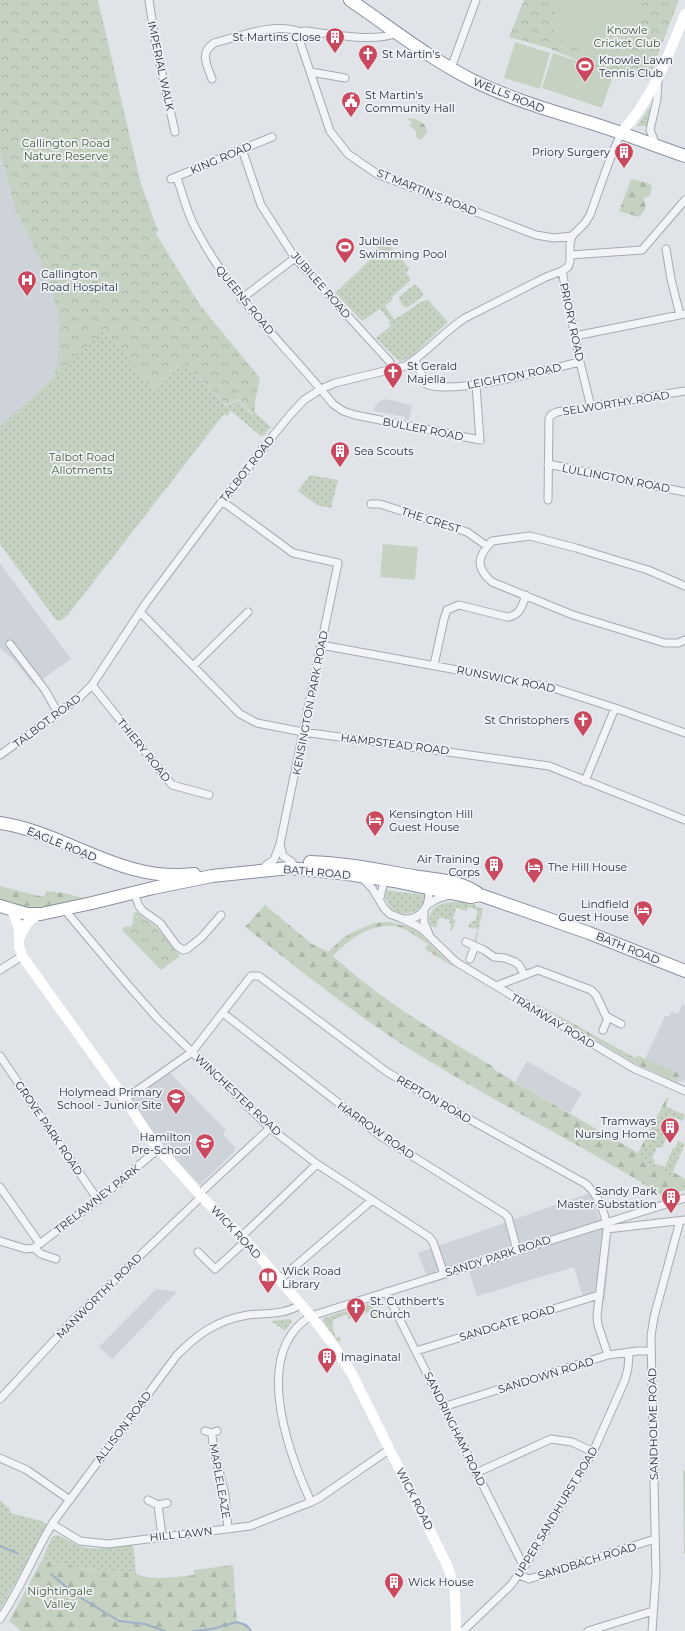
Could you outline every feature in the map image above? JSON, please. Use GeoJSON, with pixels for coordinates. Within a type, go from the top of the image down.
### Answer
{"type":"FeatureCollection","features":[{"type":"Feature","properties":{"kind":"highway","name":"WELLS ROAD"},"geometry":{"type":"LineString","coordinates":[[350,0],[451,68],[487,87],[517,100],[621,133],[685,156]]}},
{"type":"Feature","properties":{"kind":"highway","name":"EAGLE ROAD"},"geometry":{"type":"LineString","coordinates":[[0,823],[36,832],[98,858],[124,866],[168,875],[192,874]]}},
{"type":"Feature","properties":{"kind":"highway","name":"BATH ROAD"},"geometry":{"type":"LineString","coordinates":[[0,906],[27,914],[41,914],[209,874],[292,862],[334,863],[385,875],[428,888],[470,897],[480,895]]}},
{"type":"Feature","properties":{"kind":"highway","name":"EAGLE ROAD"},"geometry":{"type":"LineString","coordinates":[[124,866],[139,877],[139,889],[134,893]]}},
{"type":"Feature","properties":{"kind":"highway","name":"BATH ROAD"},"geometry":{"type":"LineString","coordinates":[[234,870],[289,868],[360,876],[385,875],[426,877],[471,888],[480,895],[538,914],[685,971]]}},
{"type":"Feature","properties":{"kind":"highway","name":"BATH ROAD"},"geometry":{"type":"LineString","coordinates":[[192,874],[209,874]]}},
{"type":"Feature","properties":{"kind":"street","name":"IMPERIAL WALK"},"geometry":{"type":"LineString","coordinates":[[149,0],[156,47],[175,132]]}},
{"type":"Feature","properties":{"kind":"street"},"geometry":{"type":"LineString","coordinates":[[451,68],[476,0]]}},
{"type":"Feature","properties":{"kind":"street"},"geometry":{"type":"LineString","coordinates":[[572,236],[585,224],[590,215],[621,133],[643,105],[658,78],[685,14]]}},
{"type":"Feature","properties":{"kind":"street"},"geometry":{"type":"LineString","coordinates":[[212,79],[205,62],[205,53],[208,47],[214,43],[277,28],[290,28],[300,32],[306,31],[376,38],[388,37],[398,33]]}},
{"type":"Feature","properties":{"kind":"street","name":"ST MARTIN'S ROAD"},"geometry":{"type":"LineString","coordinates":[[300,32],[298,36],[330,131],[348,154],[378,174],[536,235],[554,238],[572,236]]}},
{"type":"Feature","properties":{"kind":"street"},"geometry":{"type":"LineString","coordinates":[[311,72],[345,78]]}},
{"type":"Feature","properties":{"kind":"street"},"geometry":{"type":"LineString","coordinates":[[656,146],[650,130],[657,100],[658,78]]}},
{"type":"Feature","properties":{"kind":"street","name":"KING ROAD"},"geometry":{"type":"LineString","coordinates":[[174,178],[272,137]]}},
{"type":"Feature","properties":{"kind":"street","name":"JUBILEE ROAD"},"geometry":{"type":"LineString","coordinates":[[242,149],[261,205],[295,258],[390,361],[394,369]]}},
{"type":"Feature","properties":{"kind":"street","name":"QUEENS ROAD"},"geometry":{"type":"LineString","coordinates":[[174,178],[195,228],[216,265],[241,299],[321,389]]}},
{"type":"Feature","properties":{"kind":"street"},"geometry":{"type":"LineString","coordinates":[[570,255],[642,250],[685,200]]}},
{"type":"Feature","properties":{"kind":"street","name":"PRIORY ROAD"},"geometry":{"type":"LineString","coordinates":[[572,236],[570,244],[570,261],[568,267],[562,271],[580,362],[591,406]]}},
{"type":"Feature","properties":{"kind":"street"},"geometry":{"type":"LineString","coordinates":[[575,336],[682,314],[670,279],[666,249]]}},
{"type":"Feature","properties":{"kind":"street"},"geometry":{"type":"LineString","coordinates":[[241,299],[295,258]]}},
{"type":"Feature","properties":{"kind":"street","name":"TALBOT ROAD"},"geometry":{"type":"LineString","coordinates":[[0,755],[67,707],[90,687],[140,612],[222,501],[290,415],[304,400],[321,389],[335,383],[405,366],[415,360],[449,329],[465,318],[546,277],[562,271]]}},
{"type":"Feature","properties":{"kind":"street","name":"LEIGHTON ROAD"},"geometry":{"type":"LineString","coordinates":[[415,360],[426,384],[447,387],[476,385],[580,362]]}},
{"type":"Feature","properties":{"kind":"street","name":"BULLER ROAD"},"geometry":{"type":"LineString","coordinates":[[321,389],[334,404],[343,411],[355,415],[480,440],[476,385]]}},
{"type":"Feature","properties":{"kind":"street","name":"SELWORTHY ROAD"},"geometry":{"type":"LineString","coordinates":[[548,464],[549,419],[551,415],[557,412],[685,391]]}},
{"type":"Feature","properties":{"kind":"street"},"geometry":{"type":"LineString","coordinates":[[548,464],[548,500]]}},
{"type":"Feature","properties":{"kind":"street","name":"LULLINGTON ROAD"},"geometry":{"type":"LineString","coordinates":[[548,464],[685,492]]}},
{"type":"Feature","properties":{"kind":"street","name":"KENSINGTON PARK ROAD"},"geometry":{"type":"LineString","coordinates":[[222,501],[265,531],[293,553],[338,563],[280,844],[274,860],[266,865]]}},
{"type":"Feature","properties":{"kind":"street","name":"THE CREST"},"geometry":{"type":"LineString","coordinates":[[371,504],[380,504],[467,532],[488,546]]}},
{"type":"Feature","properties":{"kind":"street"},"geometry":{"type":"LineString","coordinates":[[685,586],[648,570],[576,548],[530,536],[492,541],[481,558],[480,564],[483,574],[492,582],[573,615],[665,643],[678,643],[685,640]]}},
{"type":"Feature","properties":{"kind":"street"},"geometry":{"type":"LineString","coordinates":[[434,665],[447,610],[459,604],[507,617],[519,612],[526,595]]}},
{"type":"Feature","properties":{"kind":"street","name":"HAMPSTEAD ROAD"},"geometry":{"type":"LineString","coordinates":[[140,612],[240,714],[257,723],[303,732],[549,766],[685,820]]}},
{"type":"Feature","properties":{"kind":"street"},"geometry":{"type":"LineString","coordinates":[[193,666],[248,612]]}},
{"type":"Feature","properties":{"kind":"street"},"geometry":{"type":"LineString","coordinates":[[10,644],[45,690],[58,713]]}},
{"type":"Feature","properties":{"kind":"street","name":"RUNSWICK ROAD"},"geometry":{"type":"LineString","coordinates":[[321,645],[550,687],[616,708],[685,733]]}},
{"type":"Feature","properties":{"kind":"street","name":"THIERY ROAD"},"geometry":{"type":"LineString","coordinates":[[90,687],[172,785],[209,795]]}},
{"type":"Feature","properties":{"kind":"street"},"geometry":{"type":"LineString","coordinates":[[585,781],[616,708]]}},
{"type":"Feature","properties":{"kind":"street"},"geometry":{"type":"LineString","coordinates":[[280,844],[283,856],[292,862]]}},
{"type":"Feature","properties":{"kind":"street"},"geometry":{"type":"LineString","coordinates":[[380,898],[385,875]]}},
{"type":"Feature","properties":{"kind":"street","name":"TRAMWAY ROAD"},"geometry":{"type":"LineString","coordinates":[[360,876],[380,898],[384,908],[390,914],[403,918],[421,928],[456,962],[633,1068],[685,1091]]}},
{"type":"Feature","properties":{"kind":"street"},"geometry":{"type":"LineString","coordinates":[[415,877],[427,885],[428,888]]}},
{"type":"Feature","properties":{"kind":"street","name":"TRAMWAY ROAD"},"geometry":{"type":"LineString","coordinates":[[428,888],[424,922],[430,936]]}},
{"type":"Feature","properties":{"kind":"street"},"geometry":{"type":"LineString","coordinates":[[134,893],[139,906],[143,911],[160,924],[177,946],[184,950],[202,937],[221,915]]}},
{"type":"Feature","properties":{"kind":"street"},"geometry":{"type":"LineString","coordinates":[[403,918],[412,918],[445,896],[458,894]]}},
{"type":"Feature","properties":{"kind":"street","name":"WINCHESTER ROAD"},"geometry":{"type":"LineString","coordinates":[[64,909],[159,1020],[270,1128],[318,1164],[372,1201],[429,1237],[433,1242],[444,1274]]}},
{"type":"Feature","properties":{"kind":"street","name":"WICK ROAD"},"geometry":{"type":"LineString","coordinates":[[12,910],[17,921],[22,956],[125,1099],[158,1149],[244,1238],[301,1304],[331,1342],[352,1374],[448,1567],[455,1590],[456,1631]]}},
{"type":"Feature","properties":{"kind":"street"},"geometry":{"type":"LineString","coordinates":[[20,937],[29,920],[41,914]]}},
{"type":"Feature","properties":{"kind":"street"},"geometry":{"type":"LineString","coordinates":[[466,942],[484,950],[494,957],[505,958],[515,962],[519,965],[524,974]]}},
{"type":"Feature","properties":{"kind":"street"},"geometry":{"type":"LineString","coordinates":[[470,959],[475,946]]}},
{"type":"Feature","properties":{"kind":"street"},"geometry":{"type":"LineString","coordinates":[[0,970],[22,956]]}},
{"type":"Feature","properties":{"kind":"street"},"geometry":{"type":"LineString","coordinates":[[496,986],[524,974],[542,970],[591,990],[596,995],[604,1014],[608,1018],[620,1024]]}},
{"type":"Feature","properties":{"kind":"street","name":"REPTON ROAD"},"geometry":{"type":"LineString","coordinates":[[223,1013],[251,976],[259,976],[387,1072],[586,1184],[593,1190],[598,1200],[606,1225]]}},
{"type":"Feature","properties":{"kind":"street"},"geometry":{"type":"LineString","coordinates":[[125,1099],[192,1052],[223,1013]]}},
{"type":"Feature","properties":{"kind":"street","name":"HARROW ROAD"},"geometry":{"type":"LineString","coordinates":[[223,1013],[382,1137],[505,1214],[508,1217],[517,1250]]}},
{"type":"Feature","properties":{"kind":"street"},"geometry":{"type":"LineString","coordinates":[[603,1030],[608,1018]]}},
{"type":"Feature","properties":{"kind":"street","name":"GROVE PARK ROAD"},"geometry":{"type":"LineString","coordinates":[[0,1056],[98,1200]]}},
{"type":"Feature","properties":{"kind":"street","name":"MANWORTHY ROAD"},"geometry":{"type":"LineString","coordinates":[[0,1399],[74,1319],[270,1128]]}},
{"type":"Feature","properties":{"kind":"street","name":"TRELAWNEY PARK"},"geometry":{"type":"LineString","coordinates":[[37,1246],[98,1200],[158,1149]]}},
{"type":"Feature","properties":{"kind":"street"},"geometry":{"type":"LineString","coordinates":[[198,1252],[216,1269],[244,1238],[318,1164]]}},
{"type":"Feature","properties":{"kind":"street"},"geometry":{"type":"LineString","coordinates":[[0,1187],[41,1254],[56,1259]]}},
{"type":"Feature","properties":{"kind":"street","name":"SANDY PARK ROAD"},"geometry":{"type":"LineString","coordinates":[[310,1502],[297,1471],[287,1439],[279,1394],[278,1380],[280,1365],[290,1335],[294,1329],[311,1316],[517,1250],[606,1225],[685,1198]]}},
{"type":"Feature","properties":{"kind":"street"},"geometry":{"type":"LineString","coordinates":[[280,1280],[372,1201]]}},
{"type":"Feature","properties":{"kind":"street"},"geometry":{"type":"LineString","coordinates":[[608,1355],[598,1325],[597,1316],[606,1225],[682,1221]]}},
{"type":"Feature","properties":{"kind":"street","name":"SANDHOLME ROAD"},"geometry":{"type":"LineString","coordinates":[[652,1631],[656,1575],[651,1336],[654,1317],[682,1221]]}},
{"type":"Feature","properties":{"kind":"street"},"geometry":{"type":"LineString","coordinates":[[0,1241],[26,1249],[37,1246]]}},
{"type":"Feature","properties":{"kind":"street","name":"SANDRINGHAM ROAD"},"geometry":{"type":"LineString","coordinates":[[386,1292],[521,1561],[526,1564]]}},
{"type":"Feature","properties":{"kind":"street","name":"SANDGATE ROAD"},"geometry":{"type":"LineString","coordinates":[[416,1351],[599,1295]]}},
{"type":"Feature","properties":{"kind":"street","name":"ALLISON ROAD"},"geometry":{"type":"LineString","coordinates":[[0,1619],[16,1594],[41,1542],[52,1524],[177,1355],[193,1339],[210,1328],[235,1318],[283,1312],[296,1308],[301,1304]]}},
{"type":"Feature","properties":{"kind":"street","name":"SANDOWN ROAD"},"geometry":{"type":"LineString","coordinates":[[443,1407],[608,1355],[651,1351]]}},
{"type":"Feature","properties":{"kind":"street","name":"UPPER SANDHURST ROAD"},"geometry":{"type":"LineString","coordinates":[[463,1631],[503,1594],[519,1575],[593,1452],[625,1380],[628,1368],[629,1352]]}},
{"type":"Feature","properties":{"kind":"street","name":"MAPLELEAZE"},"geometry":{"type":"LineString","coordinates":[[211,1432],[225,1495],[228,1529]]}},
{"type":"Feature","properties":{"kind":"street"},"geometry":{"type":"LineString","coordinates":[[476,1473],[551,1439],[572,1442],[593,1452]]}},
{"type":"Feature","properties":{"kind":"street","name":"HILL LAWN"},"geometry":{"type":"LineString","coordinates":[[52,1524],[80,1541],[108,1544],[250,1526],[319,1498],[390,1449]]}},
{"type":"Feature","properties":{"kind":"street"},"geometry":{"type":"LineString","coordinates":[[0,1458],[27,1470],[70,1500]]}},
{"type":"Feature","properties":{"kind":"street"},"geometry":{"type":"LineString","coordinates":[[148,1500],[158,1505],[167,1502]]}},
{"type":"Feature","properties":{"kind":"street"},"geometry":{"type":"LineString","coordinates":[[158,1505],[162,1536]]}},
{"type":"Feature","properties":{"kind":"street","name":"SANDBACH ROAD"},"geometry":{"type":"LineString","coordinates":[[519,1575],[529,1579],[655,1539]]}},
{"type":"Feature","properties":{"kind":"street"},"geometry":{"type":"LineString","coordinates":[[588,1631],[653,1611]]}},
{"type":"Feature","properties":{"kind":"shaded area","name":"Callington Road Hospital"},"geometry":{"type":"Polygon","coordinates":[[[0,155],[15,209],[48,276],[59,318],[58,361],[54,377],[0,427],[0,155]]]}},
{"type":"Feature","properties":{"kind":"shaded area"},"geometry":{"type":"Polygon","coordinates":[[[385,399],[412,405],[409,420],[405,419],[405,417],[374,411],[375,406],[380,401],[385,399]]]}},
{"type":"Feature","properties":{"kind":"shaded area"},"geometry":{"type":"Polygon","coordinates":[[[0,563],[71,659],[34,685],[14,660],[0,648],[0,563]]]}},
{"type":"Feature","properties":{"kind":"shaded area"},"geometry":{"type":"Polygon","coordinates":[[[682,1004],[685,1005],[685,1081],[677,1082],[680,1074],[645,1059],[665,1016],[669,1016],[671,1012],[678,1014],[682,1004]]]}},
{"type":"Feature","properties":{"kind":"shaded area"},"geometry":{"type":"Polygon","coordinates":[[[527,1061],[582,1093],[570,1113],[515,1082],[527,1061]]]}},
{"type":"Feature","properties":{"kind":"shaded area","name":"Holymead Primary School - Junior Site"},"geometry":{"type":"Polygon","coordinates":[[[170,1073],[226,1130],[224,1132],[224,1136],[235,1147],[235,1151],[200,1185],[160,1142],[131,1100],[170,1073]]]}},
{"type":"Feature","properties":{"kind":"shaded area"},"geometry":{"type":"Polygon","coordinates":[[[590,1193],[602,1225],[611,1232],[605,1301],[591,1302],[582,1294],[574,1267],[477,1296],[469,1271],[430,1284],[418,1253],[590,1193]]]}},
{"type":"Feature","properties":{"kind":"shaded area"},"geometry":{"type":"Polygon","coordinates":[[[156,1289],[177,1292],[112,1359],[99,1347],[156,1289]]]}},
{"type":"Feature","properties":{"kind":"green space","name":"Callington Road Nature Reserve"},"geometry":{"type":"Polygon","coordinates":[[[0,0],[98,0],[141,184],[158,231],[156,234],[200,305],[260,378],[255,402],[255,413],[252,414],[239,399],[226,405],[184,363],[153,390],[105,330],[54,377],[58,361],[59,318],[48,276],[15,209],[0,154],[0,0]]]}},
{"type":"Feature","properties":{"kind":"green space","name":"Knowle Cricket Club"},"geometry":{"type":"Polygon","coordinates":[[[524,0],[679,0],[648,80],[622,72],[621,76],[583,63],[552,49],[509,37],[524,0]]]}},
{"type":"Feature","properties":{"kind":"green space"},"geometry":{"type":"Polygon","coordinates":[[[560,0],[644,0],[634,23],[621,43],[613,51],[604,55],[592,55],[567,43],[551,27],[560,0]]]}},
{"type":"Feature","properties":{"kind":"green space"},"geometry":{"type":"Polygon","coordinates":[[[515,42],[550,53],[540,89],[504,78],[515,42]]]}},
{"type":"Feature","properties":{"kind":"green space"},"geometry":{"type":"Polygon","coordinates":[[[553,53],[614,73],[602,108],[542,88],[553,53]]]}},
{"type":"Feature","properties":{"kind":"green space"},"geometry":{"type":"Polygon","coordinates":[[[652,106],[648,126],[637,126],[650,107],[652,106]]]}},
{"type":"Feature","properties":{"kind":"green space"},"geometry":{"type":"Polygon","coordinates":[[[409,118],[416,119],[424,124],[427,130],[427,133],[420,140],[416,137],[416,131],[410,126],[412,122],[408,120],[409,118]]]}},
{"type":"Feature","properties":{"kind":"green space"},"geometry":{"type":"Polygon","coordinates":[[[631,179],[648,183],[652,186],[650,196],[644,198],[645,208],[639,217],[619,212],[631,179]]]}},
{"type":"Feature","properties":{"kind":"green space","name":"Talbot Road Allotments"},"geometry":{"type":"Polygon","coordinates":[[[93,226],[153,390],[184,363],[226,406],[239,400],[252,415],[255,413],[271,427],[262,437],[231,411],[227,416],[224,414],[67,616],[60,621],[56,620],[0,544],[0,427],[54,377],[58,361],[59,318],[48,276],[35,250],[93,226]]]}},
{"type":"Feature","properties":{"kind":"green space"},"geometry":{"type":"Polygon","coordinates":[[[385,240],[410,269],[406,273],[410,278],[410,281],[392,297],[393,299],[385,306],[394,319],[420,302],[428,300],[448,322],[413,355],[400,362],[376,338],[391,326],[388,323],[390,321],[380,309],[362,321],[335,293],[372,258],[369,254],[385,240]]]}},
{"type":"Feature","properties":{"kind":"green space"},"geometry":{"type":"Polygon","coordinates":[[[415,284],[421,290],[423,294],[422,297],[408,307],[404,307],[399,300],[399,297],[415,284]]]}},
{"type":"Feature","properties":{"kind":"green space"},"geometry":{"type":"Polygon","coordinates":[[[310,475],[338,480],[331,508],[317,505],[298,491],[310,475]]]}},
{"type":"Feature","properties":{"kind":"green space"},"geometry":{"type":"Polygon","coordinates":[[[383,544],[418,547],[415,580],[380,577],[383,544]]]}},
{"type":"Feature","properties":{"kind":"green space"},"geometry":{"type":"Polygon","coordinates":[[[0,886],[39,896],[44,896],[47,891],[64,893],[87,899],[56,908],[22,906],[0,899],[0,886]]]}},
{"type":"Feature","properties":{"kind":"green space"},"geometry":{"type":"Polygon","coordinates":[[[385,890],[425,895],[422,904],[417,910],[404,914],[390,907],[386,900],[385,890]]]}},
{"type":"Feature","properties":{"kind":"green space"},"geometry":{"type":"Polygon","coordinates":[[[453,902],[472,902],[477,907],[483,908],[476,942],[474,941],[478,929],[468,927],[470,922],[472,923],[472,921],[475,921],[478,910],[468,907],[467,911],[456,908],[453,919],[456,920],[452,930],[450,930],[450,920],[439,917],[436,928],[430,925],[430,914],[435,908],[439,905],[453,902]]]}},
{"type":"Feature","properties":{"kind":"green space"},"geometry":{"type":"Polygon","coordinates":[[[265,905],[312,944],[328,952],[343,938],[374,923],[388,922],[406,926],[417,931],[454,967],[425,949],[428,944],[404,929],[392,926],[382,926],[364,932],[347,943],[333,956],[370,987],[430,1028],[492,1066],[495,1070],[638,1153],[667,1097],[669,1099],[638,1160],[671,1176],[673,1172],[685,1179],[685,1190],[662,1197],[660,1194],[630,1176],[477,1089],[394,1039],[329,993],[245,927],[265,905]]]}},
{"type":"Feature","properties":{"kind":"green space"},"geometry":{"type":"Polygon","coordinates":[[[136,912],[157,928],[180,956],[161,970],[122,930],[126,926],[130,927],[133,924],[133,914],[136,912]]]}},
{"type":"Feature","properties":{"kind":"green space"},"geometry":{"type":"Polygon","coordinates":[[[529,999],[635,1058],[637,1055],[680,1074],[677,1082],[634,1063],[529,999]]]}},
{"type":"Feature","properties":{"kind":"green space"},"geometry":{"type":"Polygon","coordinates":[[[665,1106],[685,1115],[683,1121],[674,1117],[672,1121],[669,1120],[664,1130],[669,1132],[662,1148],[657,1147],[652,1158],[655,1160],[654,1163],[665,1167],[673,1148],[675,1148],[678,1141],[685,1144],[671,1176],[638,1160],[665,1106]]]}},
{"type":"Feature","properties":{"kind":"green space"},"geometry":{"type":"Polygon","coordinates":[[[373,1302],[377,1316],[371,1318],[369,1312],[348,1319],[347,1314],[333,1320],[333,1328],[336,1338],[340,1337],[341,1341],[338,1342],[323,1321],[324,1318],[373,1302]]]}},
{"type":"Feature","properties":{"kind":"green space"},"geometry":{"type":"Polygon","coordinates":[[[290,1319],[292,1321],[285,1331],[271,1321],[290,1319]]]}},
{"type":"Feature","properties":{"kind":"green space"},"geometry":{"type":"Polygon","coordinates":[[[683,1470],[685,1471],[685,1554],[684,1554],[683,1470]]]}},
{"type":"Feature","properties":{"kind":"green space"},"geometry":{"type":"Polygon","coordinates":[[[0,1500],[10,1509],[10,1513],[47,1524],[0,1609],[0,1500]]]}},
{"type":"Feature","properties":{"kind":"green space"},"geometry":{"type":"Polygon","coordinates":[[[57,1535],[77,1545],[93,1548],[133,1545],[136,1573],[87,1569],[42,1560],[51,1539],[53,1536],[57,1535]]]}},
{"type":"Feature","properties":{"kind":"green space","name":"Nightingale Valley"},"geometry":{"type":"Polygon","coordinates":[[[42,1560],[87,1569],[136,1573],[141,1576],[155,1578],[194,1575],[194,1570],[233,1565],[237,1622],[246,1625],[251,1631],[21,1631],[9,1621],[42,1560]]]}},
{"type":"Feature","properties":{"kind":"waterway"},"geometry":{"type":"LineString","coordinates":[[0,1546],[17,1553]]}},
{"type":"Feature","properties":{"kind":"waterway"},"geometry":{"type":"LineString","coordinates":[[51,1574],[73,1593],[119,1621],[145,1624],[165,1631]]}},
{"type":"Feature","properties":{"kind":"waterway"},"geometry":{"type":"LineString","coordinates":[[193,1631],[212,1629],[237,1622],[246,1625],[251,1631]]}},
{"type":"Feature","properties":{"kind":"place","name":"St Martins Close"},"geometry":{"type":"Point","coordinates":[335,54]}},
{"type":"Feature","properties":{"kind":"place","name":"St Martin's"},"geometry":{"type":"Point","coordinates":[368,71]}},
{"type":"Feature","properties":{"kind":"place","name":"Knowle Lawn Tennis Club"},"geometry":{"type":"Point","coordinates":[585,83]}},
{"type":"Feature","properties":{"kind":"place","name":"St Martin's Community Hall"},"geometry":{"type":"Point","coordinates":[351,118]}},
{"type":"Feature","properties":{"kind":"place","name":"Priory Surgery"},"geometry":{"type":"Point","coordinates":[624,169]}},
{"type":"Feature","properties":{"kind":"place","name":"Jubilee Swimming Pool"},"geometry":{"type":"Point","coordinates":[345,264]}},
{"type":"Feature","properties":{"kind":"place","name":"Callington Road Hospital"},"geometry":{"type":"Point","coordinates":[27,297]}},
{"type":"Feature","properties":{"kind":"place","name":"St Gerald Majella"},"geometry":{"type":"Point","coordinates":[393,389]}},
{"type":"Feature","properties":{"kind":"place","name":"Sea Scouts"},"geometry":{"type":"Point","coordinates":[340,468]}},
{"type":"Feature","properties":{"kind":"place","name":"St Christophers"},"geometry":{"type":"Point","coordinates":[583,737]}},
{"type":"Feature","properties":{"kind":"place","name":"Kensington Hill Guest House"},"geometry":{"type":"Point","coordinates":[375,837]}},
{"type":"Feature","properties":{"kind":"place","name":"Air Training Corps"},"geometry":{"type":"Point","coordinates":[494,882]}},
{"type":"Feature","properties":{"kind":"place","name":"The Hill House"},"geometry":{"type":"Point","coordinates":[534,884]}},
{"type":"Feature","properties":{"kind":"place","name":"Lindfield Guest House"},"geometry":{"type":"Point","coordinates":[643,927]}},
{"type":"Feature","properties":{"kind":"place","name":"Holymead Primary School - Junior Site"},"geometry":{"type":"Point","coordinates":[176,1115]}},
{"type":"Feature","properties":{"kind":"place","name":"Tramways Nursing Home"},"geometry":{"type":"Point","coordinates":[670,1144]}},
{"type":"Feature","properties":{"kind":"place","name":"Hamilton Pre-School"},"geometry":{"type":"Point","coordinates":[205,1160]}},
{"type":"Feature","properties":{"kind":"place","name":"Sandy Park Master Substation"},"geometry":{"type":"Point","coordinates":[671,1214]}},
{"type":"Feature","properties":{"kind":"place","name":"Wick Road Library"},"geometry":{"type":"Point","coordinates":[268,1294]}},
{"type":"Feature","properties":{"kind":"place","name":"St. Cuthbert's Church"},"geometry":{"type":"Point","coordinates":[356,1324]}},
{"type":"Feature","properties":{"kind":"place","name":"Imaginatal"},"geometry":{"type":"Point","coordinates":[327,1374]}},
{"type":"Feature","properties":{"kind":"place","name":"Wick House"},"geometry":{"type":"Point","coordinates":[394,1599]}}]}
